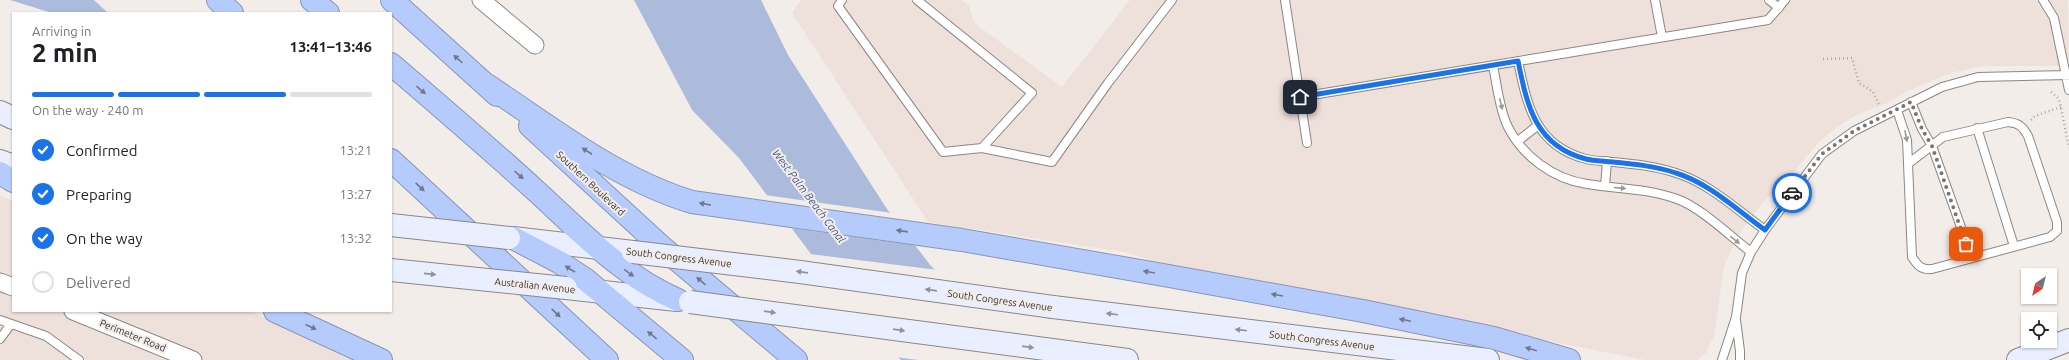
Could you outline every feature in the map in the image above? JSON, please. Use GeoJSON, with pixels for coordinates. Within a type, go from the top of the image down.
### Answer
{"type":"FeatureCollection","features":[{"type":"Feature","properties":{"kind":"highway"},"geometry":{"type":"LineString","coordinates":[[218,0],[231,12]]}},
{"type":"Feature","properties":{"kind":"highway"},"geometry":{"type":"LineString","coordinates":[[312,0],[327,12]]}},
{"type":"Feature","properties":{"kind":"highway","name":"Southern Boulevard"},"geometry":{"type":"LineString","coordinates":[[392,0],[487,85],[651,238],[796,360]]}},
{"type":"Feature","properties":{"kind":"highway"},"geometry":{"type":"LineString","coordinates":[[392,65],[633,276],[652,288],[684,301]]}},
{"type":"Feature","properties":{"kind":"highway"},"geometry":{"type":"LineString","coordinates":[[487,85],[605,163],[649,187],[692,202],[940,237],[1363,311],[1494,338],[1569,360]]}},
{"type":"Feature","properties":{"kind":"highway"},"geometry":{"type":"LineString","coordinates":[[392,161],[607,360]]}},
{"type":"Feature","properties":{"kind":"highway"},"geometry":{"type":"LineString","coordinates":[[0,173],[12,180]]}},
{"type":"Feature","properties":{"kind":"highway"},"geometry":{"type":"LineString","coordinates":[[511,238],[559,262],[602,292],[682,360]]}},
{"type":"Feature","properties":{"kind":"highway"},"geometry":{"type":"LineString","coordinates":[[277,312],[381,360]]}},
{"type":"Feature","properties":{"kind":"main road"},"geometry":{"type":"LineString","coordinates":[[0,112],[12,118]]}},
{"type":"Feature","properties":{"kind":"main road"},"geometry":{"type":"LineString","coordinates":[[0,161],[12,166]]}},
{"type":"Feature","properties":{"kind":"main road"},"geometry":{"type":"LineString","coordinates":[[392,225],[511,238]]}},
{"type":"Feature","properties":{"kind":"main road","name":"South Congress Avenue"},"geometry":{"type":"LineString","coordinates":[[511,238],[599,247],[800,272],[1053,307],[1488,360]]}},
{"type":"Feature","properties":{"kind":"main road","name":"Australian Avenue"},"geometry":{"type":"LineString","coordinates":[[392,270],[684,301]]}},
{"type":"Feature","properties":{"kind":"main road"},"geometry":{"type":"LineString","coordinates":[[684,301],[1127,360]]}},
{"type":"Feature","properties":{"kind":"main road"},"geometry":{"type":"LineString","coordinates":[[2018,360],[2069,340]]}},
{"type":"Feature","properties":{"kind":"street"},"geometry":{"type":"LineString","coordinates":[[481,0],[535,44]]}},
{"type":"Feature","properties":{"kind":"street"},"geometry":{"type":"LineString","coordinates":[[0,282],[12,287]]}},
{"type":"Feature","properties":{"kind":"street","name":"Perimeter Road"},"geometry":{"type":"LineString","coordinates":[[75,312],[193,360]]}},
{"type":"Feature","properties":{"kind":"lane"},"geometry":{"type":"LineString","coordinates":[[842,0],[838,6],[943,152],[982,148],[1052,162],[1108,83],[1172,0]]}},
{"type":"Feature","properties":{"kind":"lane"},"geometry":{"type":"LineString","coordinates":[[917,0],[1032,93],[982,148]]}},
{"type":"Feature","properties":{"kind":"lane"},"geometry":{"type":"LineString","coordinates":[[1285,0],[1307,143]]}},
{"type":"Feature","properties":{"kind":"lane"},"geometry":{"type":"LineString","coordinates":[[1655,0],[1662,37]]}},
{"type":"Feature","properties":{"kind":"lane"},"geometry":{"type":"LineString","coordinates":[[1769,0],[1779,8]]}},
{"type":"Feature","properties":{"kind":"lane"},"geometry":{"type":"LineString","coordinates":[[1300,97],[1768,20],[1785,0]]}},
{"type":"Feature","properties":{"kind":"lane"},"geometry":{"type":"LineString","coordinates":[[2043,0],[2054,18],[2068,76],[2069,90]]}},
{"type":"Feature","properties":{"kind":"lane"},"geometry":{"type":"LineString","coordinates":[[1518,61],[1526,101],[1537,126],[1552,142],[1566,152],[1586,159],[1652,166],[1697,181],[1765,230]]}},
{"type":"Feature","properties":{"kind":"lane"},"geometry":{"type":"LineString","coordinates":[[1493,66],[1507,124],[1528,153],[1545,169],[1563,178],[1604,186],[1658,193],[1679,200],[1698,212],[1751,252]]}},
{"type":"Feature","properties":{"kind":"lane"},"geometry":{"type":"LineString","coordinates":[[1722,360],[1736,317],[1740,280],[1751,252],[1765,230],[1822,154],[1854,131],[1942,87],[1978,77],[2068,76]]}},
{"type":"Feature","properties":{"kind":"lane"},"geometry":{"type":"LineString","coordinates":[[1911,102],[1922,129],[1932,146],[1972,258]]}},
{"type":"Feature","properties":{"kind":"lane"},"geometry":{"type":"LineString","coordinates":[[1897,110],[1905,130],[1909,163],[1912,257],[1918,266],[1924,270],[1932,270],[2050,237],[2057,231],[2056,222],[2028,136],[2024,128],[2016,123],[2008,122],[1943,137],[1909,163]]}},
{"type":"Feature","properties":{"kind":"lane"},"geometry":{"type":"LineString","coordinates":[[1518,141],[1537,126]]}},
{"type":"Feature","properties":{"kind":"lane"},"geometry":{"type":"LineString","coordinates":[[1977,128],[2014,246]]}},
{"type":"Feature","properties":{"kind":"lane"},"geometry":{"type":"LineString","coordinates":[[1604,186],[1607,161]]}},
{"type":"Feature","properties":{"kind":"lane"},"geometry":{"type":"LineString","coordinates":[[1736,317],[1740,360]]}},
{"type":"Feature","properties":{"kind":"lane"},"geometry":{"type":"LineString","coordinates":[[0,320],[46,336],[79,360]]}},
{"type":"Feature","properties":{"kind":"lane"},"geometry":{"type":"LineString","coordinates":[[0,339],[11,324]]}},
{"type":"Feature","properties":{"kind":"path"},"geometry":{"type":"LineString","coordinates":[[1823,59],[1852,58],[1859,83],[1873,92],[1884,116]]}},
{"type":"Feature","properties":{"kind":"path"},"geometry":{"type":"LineString","coordinates":[[2051,92],[2058,98],[2061,107],[2069,148]]}},
{"type":"Feature","properties":{"kind":"path"},"geometry":{"type":"LineString","coordinates":[[2024,128],[2035,116],[2061,107]]}},
{"type":"Feature","properties":{"kind":"shaded area"},"geometry":{"type":"Polygon","coordinates":[[[801,0],[961,0],[969,5],[974,23],[1062,87],[1130,0],[2068,0],[2069,66],[1983,66],[1950,73],[1906,92],[1887,103],[1858,114],[1837,127],[1818,143],[1788,179],[1765,200],[1738,235],[1724,266],[1714,336],[1706,353],[1697,360],[1645,360],[1167,265],[1124,252],[928,222],[792,13],[801,0]]]}},
{"type":"Feature","properties":{"kind":"shaded area"},"geometry":{"type":"Polygon","coordinates":[[[0,195],[12,201],[12,312],[252,312],[356,360],[0,360],[0,195]]]}},
{"type":"Feature","properties":{"kind":"water"},"geometry":{"type":"Polygon","coordinates":[[[10,0],[94,0],[107,12],[49,12],[10,0]]]}},
{"type":"Feature","properties":{"kind":"water","name":"West Palm Beach Canal"},"geometry":{"type":"Polygon","coordinates":[[[634,0],[761,0],[788,55],[887,209],[931,266],[1025,360],[901,360],[847,302],[739,158],[692,110],[634,0]]]}},
{"type":"Feature","properties":{"kind":"pier"},"geometry":{"type":"Polygon","coordinates":[[[765,195],[892,213],[919,246],[790,228],[765,195]]]}},
{"type":"Feature","properties":{"kind":"pier"},"geometry":{"type":"Polygon","coordinates":[[[810,254],[938,270],[1027,360],[918,360],[895,357],[845,303],[810,254]]]}},
{"type":"Feature","properties":{"kind":"way so far"},"geometry":{"type":"LineString","coordinates":[[1792,193],[1822,154],[1854,131],[1911,102],[1922,129],[1932,146],[1966,244]]}},
{"type":"Feature","properties":{"kind":"route"},"geometry":{"type":"LineString","coordinates":[[1300,97],[1518,61],[1526,101],[1537,126],[1552,142],[1566,152],[1586,159],[1652,166],[1677,173],[1697,181],[1765,230],[1792,193]]}}]}
